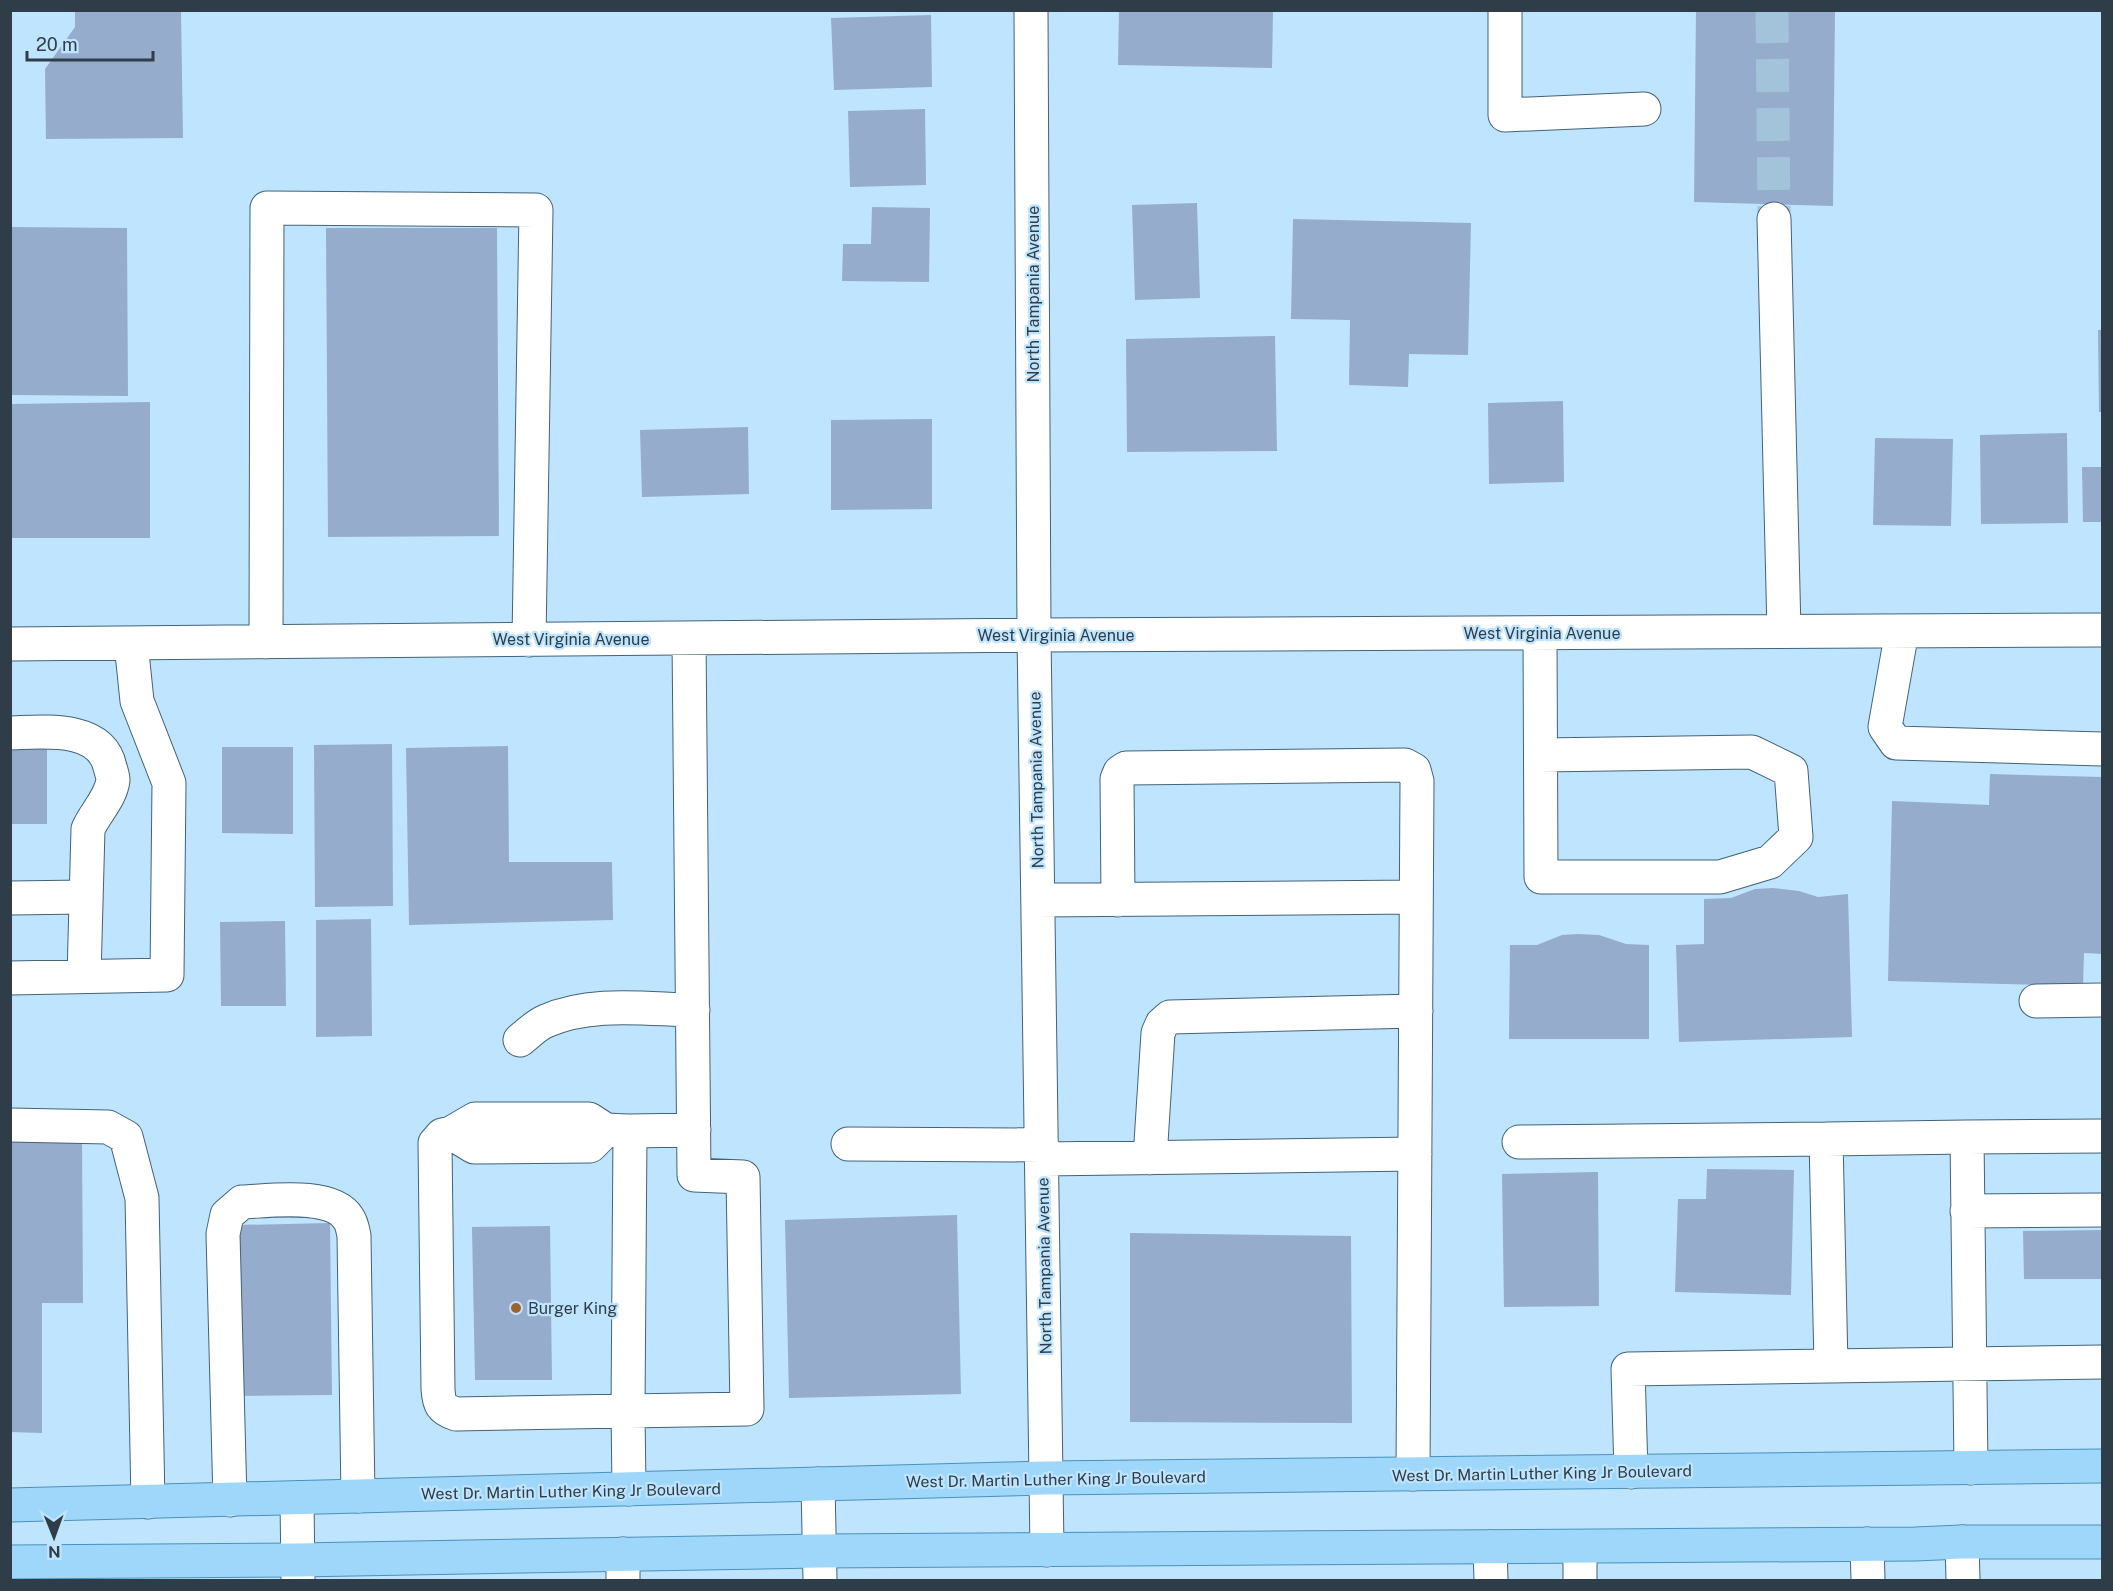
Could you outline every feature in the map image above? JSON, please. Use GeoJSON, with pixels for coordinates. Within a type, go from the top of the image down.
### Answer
{"type":"FeatureCollection","features":[{"type":"Feature","properties":{"kind":"main road","name":"West Dr. Martin Luther King Jr Boulevard"},"geometry":{"type":"LineString","coordinates":[[10,1505],[1047,1478],[2103,1466]]}},
{"type":"Feature","properties":{"kind":"main road"},"geometry":{"type":"LineString","coordinates":[[10,1562],[69,1571],[820,1566],[1047,1550],[2103,1542]]}},
{"type":"Feature","properties":{"kind":"street","name":"North Tampania Avenue"},"geometry":{"type":"LineString","coordinates":[[1031,10],[1034,635],[1047,1550]]}},
{"type":"Feature","properties":{"kind":"street"},"geometry":{"type":"LineString","coordinates":[[1505,10],[1504,115],[1644,110]]}},
{"type":"Feature","properties":{"kind":"street"},"geometry":{"type":"LineString","coordinates":[[266,642],[267,208],[536,210],[529,640]]}},
{"type":"Feature","properties":{"kind":"street"},"geometry":{"type":"LineString","coordinates":[[1774,219],[1784,631]]}},
{"type":"Feature","properties":{"kind":"street","name":"West Virginia Avenue"},"geometry":{"type":"LineString","coordinates":[[10,644],[1034,635],[2103,630]]}},
{"type":"Feature","properties":{"kind":"street"},"geometry":{"type":"LineString","coordinates":[[1902,631],[1885,727],[1896,743],[2103,749]]}},
{"type":"Feature","properties":{"kind":"street"},"geometry":{"type":"LineString","coordinates":[[1540,633],[1540,755],[1541,877],[1720,877],[1770,862],[1796,837],[1791,771],[1752,752],[1540,755]]}},
{"type":"Feature","properties":{"kind":"street"},"geometry":{"type":"LineString","coordinates":[[689,638],[693,1010],[694,1130],[694,1175],[743,1177],[747,1409],[456,1414],[444,1410],[439,1402],[438,1389],[434,1152],[435,1143],[442,1135],[451,1133],[474,1148],[590,1146],[618,1131],[694,1130]]}},
{"type":"Feature","properties":{"kind":"street"},"geometry":{"type":"LineString","coordinates":[[10,978],[167,975],[169,783],[137,701],[131,643]]}},
{"type":"Feature","properties":{"kind":"street"},"geometry":{"type":"LineString","coordinates":[[10,733],[78,735],[90,739],[100,747],[109,760],[113,780],[106,800],[93,817],[88,830],[84,976]]}},
{"type":"Feature","properties":{"kind":"street"},"geometry":{"type":"LineString","coordinates":[[1118,900],[1117,779],[1120,772],[1126,768],[1405,765],[1414,770],[1417,781],[1413,1474]]}},
{"type":"Feature","properties":{"kind":"street"},"geometry":{"type":"LineString","coordinates":[[10,898],[85,897]]}},
{"type":"Feature","properties":{"kind":"street"},"geometry":{"type":"LineString","coordinates":[[1038,900],[1416,897]]}},
{"type":"Feature","properties":{"kind":"street"},"geometry":{"type":"LineString","coordinates":[[2036,1000],[2103,1000]]}},
{"type":"Feature","properties":{"kind":"street"},"geometry":{"type":"LineString","coordinates":[[520,1040],[543,1022],[570,1012],[591,1009],[693,1010]]}},
{"type":"Feature","properties":{"kind":"street"},"geometry":{"type":"LineString","coordinates":[[1150,1158],[1158,1033],[1162,1024],[1170,1017],[1416,1011]]}},
{"type":"Feature","properties":{"kind":"street"},"geometry":{"type":"LineString","coordinates":[[10,1125],[108,1126],[126,1137],[142,1198],[148,1502]]}},
{"type":"Feature","properties":{"kind":"street"},"geometry":{"type":"LineString","coordinates":[[618,1131],[629,1489]]}},
{"type":"Feature","properties":{"kind":"street"},"geometry":{"type":"LineString","coordinates":[[1519,1143],[2103,1136]]}},
{"type":"Feature","properties":{"kind":"street"},"geometry":{"type":"LineString","coordinates":[[1966,1137],[1971,1468]]}},
{"type":"Feature","properties":{"kind":"street"},"geometry":{"type":"LineString","coordinates":[[1826,1139],[1831,1366]]}},
{"type":"Feature","properties":{"kind":"street"},"geometry":{"type":"LineString","coordinates":[[848,1144],[1150,1158],[1415,1154]]}},
{"type":"Feature","properties":{"kind":"street"},"geometry":{"type":"LineString","coordinates":[[230,1500],[223,1234],[227,1215],[242,1202],[313,1201],[334,1206],[348,1218],[354,1236],[358,1496]]}},
{"type":"Feature","properties":{"kind":"street"},"geometry":{"type":"LineString","coordinates":[[1967,1211],[2103,1210]]}},
{"type":"Feature","properties":{"kind":"street"},"geometry":{"type":"LineString","coordinates":[[1631,1472],[1628,1369],[2103,1362]]}},
{"type":"Feature","properties":{"kind":"street"},"geometry":{"type":"LineString","coordinates":[[818,1484],[820,1566]]}},
{"type":"Feature","properties":{"kind":"street"},"geometry":{"type":"LineString","coordinates":[[297,1498],[298,1570]]}},
{"type":"Feature","properties":{"kind":"street"},"geometry":{"type":"LineString","coordinates":[[1962,1542],[1963,1581]]}},
{"type":"Feature","properties":{"kind":"street"},"geometry":{"type":"LineString","coordinates":[[1868,1544],[1868,1581]]}},
{"type":"Feature","properties":{"kind":"street"},"geometry":{"type":"LineString","coordinates":[[1580,1547],[1580,1581]]}},
{"type":"Feature","properties":{"kind":"street"},"geometry":{"type":"LineString","coordinates":[[1490,1548],[1491,1581]]}},
{"type":"Feature","properties":{"kind":"building"},"geometry":{"type":"Polygon","coordinates":[[[75,10],[181,10],[183,138],[46,139],[45,69],[75,27],[75,10]]]}},
{"type":"Feature","properties":{"kind":"building"},"geometry":{"type":"Polygon","coordinates":[[[1119,10],[1273,10],[1272,68],[1118,65],[1119,10]]]}},
{"type":"Feature","properties":{"kind":"building"},"geometry":{"type":"Polygon","coordinates":[[[1696,10],[1835,10],[1833,206],[1694,202],[1696,10]]]}},
{"type":"Feature","properties":{"kind":"building"},"geometry":{"type":"Polygon","coordinates":[[[931,15],[932,87],[834,90],[831,18],[931,15]]]}},
{"type":"Feature","properties":{"kind":"building"},"geometry":{"type":"Polygon","coordinates":[[[925,109],[926,185],[850,187],[848,111],[925,109]]]}},
{"type":"Feature","properties":{"kind":"building"},"geometry":{"type":"Polygon","coordinates":[[[1197,203],[1200,298],[1135,300],[1132,205],[1197,203]]]}},
{"type":"Feature","properties":{"kind":"building"},"geometry":{"type":"Polygon","coordinates":[[[872,207],[930,208],[929,282],[842,281],[843,244],[871,244],[872,207]]]}},
{"type":"Feature","properties":{"kind":"building"},"geometry":{"type":"Polygon","coordinates":[[[1293,219],[1471,223],[1468,355],[1409,354],[1408,387],[1349,385],[1350,320],[1291,319],[1293,219]]]}},
{"type":"Feature","properties":{"kind":"building"},"geometry":{"type":"Polygon","coordinates":[[[10,227],[127,228],[128,396],[10,395],[10,227]]]}},
{"type":"Feature","properties":{"kind":"building"},"geometry":{"type":"Polygon","coordinates":[[[326,228],[497,228],[499,536],[328,537],[326,228]]]}},
{"type":"Feature","properties":{"kind":"building"},"geometry":{"type":"Polygon","coordinates":[[[2098,330],[2102,330],[2102,412],[2099,412],[2098,330]]]}},
{"type":"Feature","properties":{"kind":"building"},"geometry":{"type":"Polygon","coordinates":[[[1275,336],[1277,451],[1127,452],[1126,339],[1275,336]]]}},
{"type":"Feature","properties":{"kind":"building"},"geometry":{"type":"Polygon","coordinates":[[[1563,401],[1564,482],[1489,484],[1488,403],[1563,401]]]}},
{"type":"Feature","properties":{"kind":"building"},"geometry":{"type":"Polygon","coordinates":[[[150,402],[150,538],[10,538],[10,404],[150,402]]]}},
{"type":"Feature","properties":{"kind":"building"},"geometry":{"type":"Polygon","coordinates":[[[932,419],[932,509],[831,510],[831,420],[932,419]]]}},
{"type":"Feature","properties":{"kind":"building"},"geometry":{"type":"Polygon","coordinates":[[[748,427],[749,494],[642,497],[640,430],[748,427]]]}},
{"type":"Feature","properties":{"kind":"building"},"geometry":{"type":"Polygon","coordinates":[[[2067,433],[2068,523],[1981,524],[1980,435],[2067,433]]]}},
{"type":"Feature","properties":{"kind":"building"},"geometry":{"type":"Polygon","coordinates":[[[1875,438],[1953,439],[1951,526],[1873,525],[1875,438]]]}},
{"type":"Feature","properties":{"kind":"building"},"geometry":{"type":"Polygon","coordinates":[[[2082,467],[2102,467],[2102,522],[2083,522],[2082,467]]]}},
{"type":"Feature","properties":{"kind":"building"},"geometry":{"type":"Polygon","coordinates":[[[392,744],[393,906],[315,907],[314,745],[392,744]]]}},
{"type":"Feature","properties":{"kind":"building"},"geometry":{"type":"Polygon","coordinates":[[[10,746],[47,746],[47,824],[10,824],[10,746]]]}},
{"type":"Feature","properties":{"kind":"building"},"geometry":{"type":"Polygon","coordinates":[[[508,746],[509,862],[612,862],[613,920],[409,925],[406,748],[508,746]]]}},
{"type":"Feature","properties":{"kind":"building"},"geometry":{"type":"Polygon","coordinates":[[[222,747],[293,747],[293,834],[222,833],[222,747]]]}},
{"type":"Feature","properties":{"kind":"building"},"geometry":{"type":"Polygon","coordinates":[[[1990,774],[2102,777],[2102,954],[2084,953],[2083,986],[1888,981],[1892,801],[1989,805],[1990,774]]]}},
{"type":"Feature","properties":{"kind":"building"},"geometry":{"type":"Polygon","coordinates":[[[1773,888],[1799,891],[1818,897],[1848,894],[1852,1037],[1679,1042],[1676,945],[1704,944],[1704,899],[1731,898],[1755,889],[1773,888]]]}},
{"type":"Feature","properties":{"kind":"building"},"geometry":{"type":"Polygon","coordinates":[[[371,919],[372,1036],[316,1037],[316,920],[371,919]]]}},
{"type":"Feature","properties":{"kind":"building"},"geometry":{"type":"Polygon","coordinates":[[[285,921],[286,1006],[221,1006],[220,922],[285,921]]]}},
{"type":"Feature","properties":{"kind":"building"},"geometry":{"type":"Polygon","coordinates":[[[1562,935],[1599,935],[1626,944],[1649,945],[1649,1039],[1509,1039],[1510,945],[1537,945],[1562,935]]]}},
{"type":"Feature","properties":{"kind":"building"},"geometry":{"type":"Polygon","coordinates":[[[82,1135],[83,1303],[42,1303],[42,1433],[10,1432],[10,1136],[82,1135]]]}},
{"type":"Feature","properties":{"kind":"building"},"geometry":{"type":"Polygon","coordinates":[[[1707,1169],[1794,1170],[1791,1295],[1675,1292],[1678,1199],[1706,1199],[1707,1169]]]}},
{"type":"Feature","properties":{"kind":"building"},"geometry":{"type":"Polygon","coordinates":[[[1598,1172],[1599,1306],[1504,1307],[1502,1174],[1598,1172]]]}},
{"type":"Feature","properties":{"kind":"building"},"geometry":{"type":"Polygon","coordinates":[[[957,1215],[961,1394],[789,1398],[785,1220],[957,1215]]]}},
{"type":"Feature","properties":{"kind":"building"},"geometry":{"type":"Polygon","coordinates":[[[330,1223],[332,1395],[240,1396],[237,1225],[330,1223]]]}},
{"type":"Feature","properties":{"kind":"building"},"geometry":{"type":"Polygon","coordinates":[[[550,1226],[552,1380],[475,1380],[472,1227],[550,1226]]]}},
{"type":"Feature","properties":{"kind":"building"},"geometry":{"type":"Polygon","coordinates":[[[2102,1230],[2102,1279],[2024,1279],[2023,1231],[2102,1230]]]}},
{"type":"Feature","properties":{"kind":"building"},"geometry":{"type":"Polygon","coordinates":[[[1130,1233],[1351,1236],[1352,1423],[1130,1422],[1130,1233]]]}},
{"type":"Feature","properties":{"kind":"tunnel"},"geometry":{"type":"LineString","coordinates":[[1772,10],[1774,219]]}},
{"type":"Feature","properties":{"kind":"place","name":"Burger King"},"geometry":{"type":"Point","coordinates":[516,1308]}}]}
